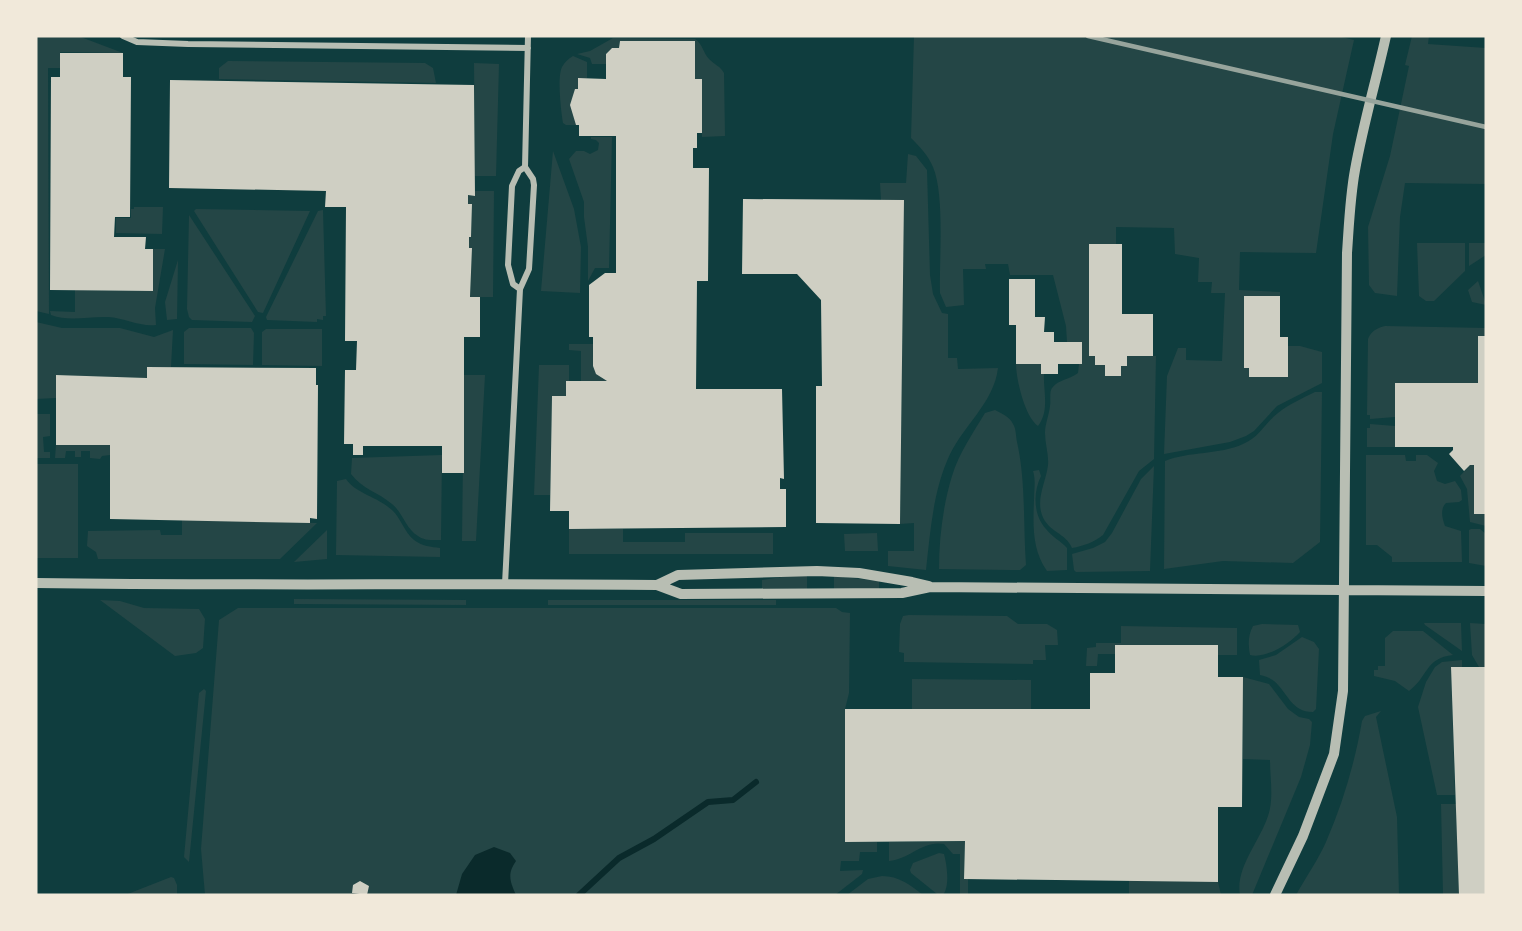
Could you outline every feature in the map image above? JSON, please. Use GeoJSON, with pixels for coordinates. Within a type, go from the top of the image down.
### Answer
{"type":"FeatureCollection","features":[{"type":"Feature","properties":{"kind":"street"},"geometry":{"type":"LineString","coordinates":[[123,36],[137,42],[188,44],[528,48]]}},
{"type":"Feature","properties":{"kind":"street"},"geometry":{"type":"LineString","coordinates":[[505,584],[519,289],[530,269],[534,185],[525,167],[528,36]]}},
{"type":"Feature","properties":{"kind":"street"},"geometry":{"type":"LineString","coordinates":[[1275,895],[1303,837],[1334,754],[1343,691],[1347,253],[1354,172],[1386,36]]}},
{"type":"Feature","properties":{"kind":"street"},"geometry":{"type":"LineString","coordinates":[[519,289],[513,284],[508,264],[512,186],[519,171],[525,167]]}},
{"type":"Feature","properties":{"kind":"street"},"geometry":{"type":"LineString","coordinates":[[657,585],[678,575],[817,571],[859,573],[930,587]]}},
{"type":"Feature","properties":{"kind":"street"},"geometry":{"type":"LineString","coordinates":[[36,583],[657,585],[681,594],[902,593],[930,587],[1486,591]]}},
{"type":"Feature","properties":{"kind":"shaded area"},"geometry":{"type":"Polygon","coordinates":[[[36,36],[78,36],[123,53],[60,52],[60,68],[48,68],[49,314],[36,311],[36,36]]]}},
{"type":"Feature","properties":{"kind":"shaded area"},"geometry":{"type":"Polygon","coordinates":[[[914,36],[1338,36],[1354,40],[1333,134],[1316,253],[1240,252],[1239,290],[1280,292],[1280,296],[1244,296],[1244,368],[1249,368],[1249,377],[1288,377],[1288,346],[1300,346],[1322,352],[1322,383],[1277,406],[1254,431],[1246,436],[1230,442],[1164,454],[1167,376],[1178,348],[1186,348],[1186,360],[1222,361],[1225,293],[1211,293],[1212,282],[1198,282],[1199,258],[1175,254],[1174,228],[1116,227],[1116,244],[1095,365],[1105,365],[1105,376],[1121,366],[1127,366],[1127,356],[1156,356],[1154,459],[1139,471],[1103,535],[1085,545],[1072,548],[1066,539],[1048,525],[1040,509],[1048,465],[1045,433],[1051,390],[1058,383],[1078,373],[1079,364],[1082,364],[1067,342],[1066,326],[1053,275],[1010,275],[1008,264],[985,264],[986,269],[963,269],[964,305],[946,307],[940,293],[940,211],[937,179],[929,159],[911,138],[914,36]]]}},
{"type":"Feature","properties":{"kind":"shaded area"},"geometry":{"type":"Polygon","coordinates":[[[1412,36],[1429,36],[1428,44],[1486,48],[1486,184],[1405,183],[1400,217],[1397,296],[1375,293],[1369,285],[1368,227],[1390,156],[1409,66],[1405,65],[1412,36]]]}},
{"type":"Feature","properties":{"kind":"shaded area"},"geometry":{"type":"Polygon","coordinates":[[[613,38],[695,39],[698,41],[707,57],[724,73],[725,136],[702,137],[702,79],[695,79],[695,41],[620,41],[619,48],[612,48],[606,54],[606,64],[592,64],[590,58],[577,54],[590,51],[613,38]]]}},
{"type":"Feature","properties":{"kind":"shaded area"},"geometry":{"type":"Polygon","coordinates":[[[573,56],[587,62],[587,78],[578,79],[578,89],[575,89],[576,125],[566,125],[562,118],[560,78],[562,67],[573,56]]]}},
{"type":"Feature","properties":{"kind":"shaded area"},"geometry":{"type":"Polygon","coordinates":[[[228,61],[425,63],[433,68],[436,83],[219,79],[219,68],[228,61]]]}},
{"type":"Feature","properties":{"kind":"shaded area"},"geometry":{"type":"Polygon","coordinates":[[[474,63],[499,64],[496,176],[475,176],[474,63]]]}},
{"type":"Feature","properties":{"kind":"shaded area"},"geometry":{"type":"Polygon","coordinates":[[[591,137],[612,137],[609,268],[595,268],[588,281],[584,202],[569,159],[576,151],[590,154],[598,150],[599,143],[591,137]]]}},
{"type":"Feature","properties":{"kind":"shaded area"},"geometry":{"type":"Polygon","coordinates":[[[553,151],[574,209],[581,247],[580,293],[541,291],[553,151]]]}},
{"type":"Feature","properties":{"kind":"shaded area"},"geometry":{"type":"Polygon","coordinates":[[[908,154],[916,156],[927,170],[930,275],[933,294],[942,313],[948,314],[948,358],[957,358],[958,369],[998,368],[984,405],[953,449],[942,474],[933,514],[926,570],[888,566],[888,551],[914,551],[914,523],[900,524],[904,201],[881,200],[880,183],[906,183],[908,154]]]}},
{"type":"Feature","properties":{"kind":"shaded area"},"geometry":{"type":"Polygon","coordinates":[[[475,191],[494,191],[493,297],[470,297],[472,248],[469,248],[469,237],[471,237],[472,204],[468,204],[468,195],[475,196],[475,191]]]}},
{"type":"Feature","properties":{"kind":"shaded area"},"geometry":{"type":"Polygon","coordinates":[[[134,207],[163,207],[162,234],[116,233],[116,218],[131,218],[131,209],[134,207]]]}},
{"type":"Feature","properties":{"kind":"shaded area"},"geometry":{"type":"Polygon","coordinates":[[[196,209],[310,211],[263,313],[258,312],[194,211],[196,209]]]}},
{"type":"Feature","properties":{"kind":"shaded area"},"geometry":{"type":"Polygon","coordinates":[[[323,210],[326,316],[323,316],[323,320],[317,319],[317,322],[267,320],[266,317],[318,211],[323,210]]]}},
{"type":"Feature","properties":{"kind":"shaded area"},"geometry":{"type":"Polygon","coordinates":[[[189,215],[255,316],[252,322],[192,320],[189,317],[187,309],[189,215]]]}},
{"type":"Feature","properties":{"kind":"shaded area"},"geometry":{"type":"Polygon","coordinates":[[[1417,243],[1465,243],[1465,271],[1434,301],[1426,301],[1419,296],[1417,243]]]}},
{"type":"Feature","properties":{"kind":"shaded area"},"geometry":{"type":"Polygon","coordinates":[[[1469,243],[1486,243],[1486,255],[1469,266],[1469,243]]]}},
{"type":"Feature","properties":{"kind":"shaded area"},"geometry":{"type":"Polygon","coordinates":[[[153,249],[165,249],[155,308],[156,325],[144,325],[108,317],[72,318],[51,315],[50,311],[75,312],[75,290],[153,291],[153,249]]]}},
{"type":"Feature","properties":{"kind":"shaded area"},"geometry":{"type":"Polygon","coordinates":[[[178,260],[177,319],[167,320],[165,302],[178,260]]]}},
{"type":"Feature","properties":{"kind":"shaded area"},"geometry":{"type":"Polygon","coordinates":[[[1478,281],[1486,305],[1472,302],[1468,290],[1478,281]]]}},
{"type":"Feature","properties":{"kind":"shaded area"},"geometry":{"type":"Polygon","coordinates":[[[36,322],[62,328],[120,328],[154,337],[173,330],[171,367],[147,367],[147,378],[57,375],[56,398],[36,399],[36,322]]]}},
{"type":"Feature","properties":{"kind":"shaded area"},"geometry":{"type":"Polygon","coordinates":[[[1385,326],[1486,328],[1486,336],[1478,336],[1478,383],[1395,383],[1395,417],[1370,419],[1370,415],[1367,415],[1368,339],[1375,330],[1385,326]]]}},
{"type":"Feature","properties":{"kind":"shaded area"},"geometry":{"type":"Polygon","coordinates":[[[189,328],[251,328],[254,333],[253,365],[184,364],[184,332],[189,328]]]}},
{"type":"Feature","properties":{"kind":"shaded area"},"geometry":{"type":"Polygon","coordinates":[[[266,329],[322,329],[322,366],[262,365],[262,332],[266,329]]]}},
{"type":"Feature","properties":{"kind":"shaded area"},"geometry":{"type":"Polygon","coordinates":[[[569,344],[593,344],[593,361],[596,370],[607,381],[581,381],[581,351],[569,350],[569,344]]]}},
{"type":"Feature","properties":{"kind":"shaded area"},"geometry":{"type":"Polygon","coordinates":[[[1016,364],[1041,364],[1041,374],[1044,374],[1045,407],[1038,426],[1025,406],[1016,364]]]}},
{"type":"Feature","properties":{"kind":"shaded area"},"geometry":{"type":"Polygon","coordinates":[[[539,365],[569,365],[566,396],[552,396],[550,495],[534,495],[539,365]]]}},
{"type":"Feature","properties":{"kind":"shaded area"},"geometry":{"type":"Polygon","coordinates":[[[464,375],[485,375],[476,541],[462,541],[464,375]]]}},
{"type":"Feature","properties":{"kind":"shaded area"},"geometry":{"type":"Polygon","coordinates":[[[1315,392],[1322,392],[1320,542],[1293,563],[1223,561],[1164,569],[1165,461],[1224,450],[1243,444],[1254,438],[1282,410],[1315,392]]]}},
{"type":"Feature","properties":{"kind":"shaded area"},"geometry":{"type":"Polygon","coordinates":[[[995,410],[1010,419],[1015,430],[1023,488],[1026,565],[1020,570],[939,569],[944,510],[958,459],[985,413],[995,410]]]}},
{"type":"Feature","properties":{"kind":"shaded area"},"geometry":{"type":"Polygon","coordinates":[[[36,414],[50,414],[50,436],[43,437],[44,452],[50,452],[50,458],[36,458],[36,414]]]}},
{"type":"Feature","properties":{"kind":"shaded area"},"geometry":{"type":"Polygon","coordinates":[[[1370,424],[1395,426],[1395,447],[1367,447],[1367,428],[1370,428],[1370,424]]]}},
{"type":"Feature","properties":{"kind":"shaded area"},"geometry":{"type":"Polygon","coordinates":[[[56,445],[110,445],[110,455],[102,456],[100,459],[90,458],[90,451],[81,451],[81,457],[75,457],[75,451],[66,451],[65,458],[55,458],[56,445]]]}},
{"type":"Feature","properties":{"kind":"shaded area"},"geometry":{"type":"Polygon","coordinates":[[[442,455],[441,540],[418,536],[392,504],[360,483],[351,474],[352,458],[442,455]]]}},
{"type":"Feature","properties":{"kind":"shaded area"},"geometry":{"type":"Polygon","coordinates":[[[1366,455],[1405,455],[1406,461],[1416,461],[1416,455],[1427,455],[1438,463],[1434,471],[1437,481],[1445,484],[1455,481],[1461,490],[1462,500],[1446,503],[1442,514],[1445,526],[1461,531],[1462,562],[1392,562],[1392,557],[1377,545],[1366,545],[1366,455]]]}},
{"type":"Feature","properties":{"kind":"shaded area"},"geometry":{"type":"Polygon","coordinates":[[[36,464],[78,464],[78,558],[36,558],[36,464]]]}},
{"type":"Feature","properties":{"kind":"shaded area"},"geometry":{"type":"Polygon","coordinates":[[[1470,465],[1474,465],[1474,514],[1486,514],[1486,526],[1470,522],[1467,489],[1460,476],[1470,465]]]}},
{"type":"Feature","properties":{"kind":"shaded area"},"geometry":{"type":"Polygon","coordinates":[[[1154,466],[1150,571],[1076,572],[1072,554],[1105,542],[1141,479],[1154,466]]]}},
{"type":"Feature","properties":{"kind":"shaded area"},"geometry":{"type":"Polygon","coordinates":[[[1039,470],[1041,476],[1036,496],[1037,510],[1046,529],[1067,548],[1067,570],[1047,571],[1038,555],[1034,528],[1035,482],[1033,471],[1039,470]]]}},
{"type":"Feature","properties":{"kind":"shaded area"},"geometry":{"type":"Polygon","coordinates":[[[346,479],[355,488],[392,510],[414,540],[423,545],[440,548],[440,557],[336,555],[337,481],[346,479]]]}},
{"type":"Feature","properties":{"kind":"shaded area"},"geometry":{"type":"Polygon","coordinates":[[[182,519],[317,523],[280,559],[98,559],[96,552],[87,546],[88,531],[160,530],[161,535],[182,535],[182,519]]]}},
{"type":"Feature","properties":{"kind":"shaded area"},"geometry":{"type":"Polygon","coordinates":[[[569,529],[623,529],[623,542],[685,542],[685,533],[773,533],[773,554],[569,554],[569,529]]]}},
{"type":"Feature","properties":{"kind":"shaded area"},"geometry":{"type":"Polygon","coordinates":[[[1480,529],[1486,534],[1486,566],[1469,563],[1469,530],[1480,529]]]}},
{"type":"Feature","properties":{"kind":"shaded area"},"geometry":{"type":"Polygon","coordinates":[[[327,530],[327,559],[294,562],[327,530]]]}},
{"type":"Feature","properties":{"kind":"shaded area"},"geometry":{"type":"Polygon","coordinates":[[[877,533],[878,551],[845,551],[844,534],[877,533]]]}},
{"type":"Feature","properties":{"kind":"shaded area"},"geometry":{"type":"Polygon","coordinates":[[[807,576],[807,590],[762,589],[762,580],[807,576]]]}},
{"type":"Feature","properties":{"kind":"shaded area"},"geometry":{"type":"Polygon","coordinates":[[[834,576],[879,581],[879,590],[834,590],[834,576]]]}},
{"type":"Feature","properties":{"kind":"shaded area"},"geometry":{"type":"Polygon","coordinates":[[[294,599],[466,600],[466,605],[294,604],[294,599]]]}},
{"type":"Feature","properties":{"kind":"shaded area"},"geometry":{"type":"Polygon","coordinates":[[[100,600],[120,601],[144,608],[199,609],[205,619],[203,648],[196,653],[175,656],[100,600]]]}},
{"type":"Feature","properties":{"kind":"shaded area"},"geometry":{"type":"Polygon","coordinates":[[[548,600],[776,600],[776,605],[548,605],[548,600]]]}},
{"type":"Feature","properties":{"kind":"shaded area"},"geometry":{"type":"Polygon","coordinates":[[[238,608],[836,608],[850,613],[849,693],[845,709],[845,841],[877,842],[877,852],[860,852],[859,861],[841,861],[840,871],[863,870],[862,874],[835,895],[205,895],[201,849],[219,620],[238,608]]]}},
{"type":"Feature","properties":{"kind":"shaded area"},"geometry":{"type":"Polygon","coordinates":[[[903,616],[1007,616],[1018,624],[1047,624],[1057,630],[1058,645],[1045,645],[1046,660],[1033,660],[1033,664],[904,662],[904,653],[899,652],[900,624],[903,616]]]}},
{"type":"Feature","properties":{"kind":"shaded area"},"geometry":{"type":"Polygon","coordinates":[[[1424,623],[1461,623],[1462,651],[1425,625],[1424,623]]]}},
{"type":"Feature","properties":{"kind":"shaded area"},"geometry":{"type":"Polygon","coordinates":[[[1470,623],[1486,624],[1486,667],[1479,667],[1472,655],[1470,623]]]}},
{"type":"Feature","properties":{"kind":"shaded area"},"geometry":{"type":"Polygon","coordinates":[[[1298,625],[1300,632],[1271,652],[1257,656],[1250,655],[1251,629],[1253,626],[1298,625]]]}},
{"type":"Feature","properties":{"kind":"shaded area"},"geometry":{"type":"Polygon","coordinates":[[[1121,626],[1237,628],[1237,655],[1218,655],[1217,645],[1115,645],[1115,654],[1098,654],[1097,666],[1086,666],[1087,648],[1096,647],[1096,643],[1121,643],[1121,626]]]}},
{"type":"Feature","properties":{"kind":"shaded area"},"geometry":{"type":"Polygon","coordinates":[[[1393,631],[1423,631],[1453,655],[1432,664],[1409,691],[1395,681],[1374,676],[1374,670],[1378,670],[1378,666],[1385,666],[1385,638],[1393,631]]]}},
{"type":"Feature","properties":{"kind":"shaded area"},"geometry":{"type":"Polygon","coordinates":[[[1302,637],[1314,642],[1319,649],[1316,709],[1313,712],[1300,709],[1290,701],[1274,681],[1260,675],[1259,660],[1276,655],[1302,637]]]}},
{"type":"Feature","properties":{"kind":"shaded area"},"geometry":{"type":"Polygon","coordinates":[[[1462,660],[1462,667],[1451,668],[1455,795],[1437,795],[1418,707],[1426,682],[1435,667],[1442,662],[1462,660]]]}},
{"type":"Feature","properties":{"kind":"shaded area"},"geometry":{"type":"Polygon","coordinates":[[[1243,677],[1269,684],[1288,709],[1312,722],[1310,745],[1301,777],[1252,895],[1240,895],[1239,885],[1245,865],[1268,816],[1271,803],[1270,760],[1243,759],[1243,677]]]}},
{"type":"Feature","properties":{"kind":"shaded area"},"geometry":{"type":"Polygon","coordinates":[[[912,679],[1031,680],[1031,709],[912,709],[912,679]]]}},
{"type":"Feature","properties":{"kind":"shaded area"},"geometry":{"type":"Polygon","coordinates":[[[204,689],[206,691],[189,862],[184,857],[199,693],[204,689]]]}},
{"type":"Feature","properties":{"kind":"shaded area"},"geometry":{"type":"Polygon","coordinates":[[[1381,711],[1376,717],[1397,817],[1399,895],[1296,895],[1323,849],[1338,812],[1356,752],[1362,721],[1365,716],[1381,711]]]}},
{"type":"Feature","properties":{"kind":"shaded area"},"geometry":{"type":"Polygon","coordinates":[[[1441,804],[1456,804],[1459,895],[1443,895],[1441,804]]]}},
{"type":"Feature","properties":{"kind":"shaded area"},"geometry":{"type":"Polygon","coordinates":[[[965,841],[964,878],[968,879],[968,895],[960,895],[960,854],[953,854],[944,844],[936,843],[923,847],[897,860],[889,861],[889,842],[965,841]]]}},
{"type":"Feature","properties":{"kind":"shaded area"},"geometry":{"type":"Polygon","coordinates":[[[494,847],[510,853],[516,861],[510,878],[516,895],[456,895],[462,874],[475,855],[494,847]]]}},
{"type":"Feature","properties":{"kind":"shaded area"},"geometry":{"type":"Polygon","coordinates":[[[939,853],[944,854],[947,869],[947,886],[943,895],[937,894],[910,870],[913,863],[939,853]]]}},
{"type":"Feature","properties":{"kind":"shaded area"},"geometry":{"type":"Polygon","coordinates":[[[882,876],[899,879],[923,895],[847,895],[868,879],[882,876]]]}},
{"type":"Feature","properties":{"kind":"shaded area"},"geometry":{"type":"Polygon","coordinates":[[[171,877],[177,885],[177,895],[125,895],[171,877]]]}},
{"type":"Feature","properties":{"kind":"shaded area"},"geometry":{"type":"Polygon","coordinates":[[[1129,880],[1218,882],[1221,895],[1129,895],[1129,880]]]}},
{"type":"Feature","properties":{"kind":"building"},"geometry":{"type":"Polygon","coordinates":[[[620,41],[695,41],[695,79],[702,79],[702,133],[697,133],[697,148],[693,148],[693,168],[709,168],[708,281],[697,281],[696,389],[782,389],[784,479],[780,478],[780,489],[786,489],[786,527],[569,529],[569,511],[550,511],[552,396],[566,396],[566,381],[607,381],[596,374],[593,366],[593,337],[589,337],[589,285],[605,273],[616,273],[616,136],[579,136],[579,125],[576,125],[570,105],[575,89],[578,89],[578,78],[606,79],[606,54],[612,48],[619,48],[620,41]]]}},
{"type":"Feature","properties":{"kind":"building"},"geometry":{"type":"Polygon","coordinates":[[[60,53],[123,53],[123,77],[131,77],[130,217],[115,217],[114,237],[146,237],[145,249],[153,249],[153,291],[50,290],[51,77],[60,77],[60,53]]]}},
{"type":"Feature","properties":{"kind":"building"},"geometry":{"type":"Polygon","coordinates":[[[170,80],[474,85],[475,196],[468,195],[468,204],[472,204],[471,237],[469,237],[469,248],[472,248],[470,297],[480,297],[480,337],[464,337],[464,473],[442,473],[442,446],[363,446],[363,455],[353,455],[353,444],[344,444],[345,370],[356,370],[357,341],[345,341],[346,207],[325,207],[326,191],[169,188],[170,80]]]}},
{"type":"Feature","properties":{"kind":"building"},"geometry":{"type":"Polygon","coordinates":[[[743,199],[904,200],[900,524],[816,523],[816,386],[822,386],[821,300],[797,274],[742,274],[743,199]]]}},
{"type":"Feature","properties":{"kind":"building"},"geometry":{"type":"Polygon","coordinates":[[[1089,244],[1122,244],[1122,314],[1153,314],[1153,356],[1127,356],[1127,366],[1121,366],[1121,376],[1105,376],[1105,365],[1095,365],[1095,356],[1089,356],[1089,244]]]}},
{"type":"Feature","properties":{"kind":"building"},"geometry":{"type":"Polygon","coordinates":[[[1009,279],[1035,279],[1035,317],[1045,317],[1044,332],[1054,332],[1054,342],[1082,342],[1082,364],[1058,364],[1058,374],[1041,374],[1041,364],[1016,364],[1016,325],[1009,325],[1009,279]]]}},
{"type":"Feature","properties":{"kind":"building"},"geometry":{"type":"Polygon","coordinates":[[[1244,296],[1280,296],[1280,337],[1288,337],[1288,377],[1249,377],[1249,368],[1244,368],[1244,296]]]}},
{"type":"Feature","properties":{"kind":"building"},"geometry":{"type":"Polygon","coordinates":[[[1478,336],[1486,336],[1486,514],[1474,514],[1474,465],[1470,465],[1464,471],[1449,454],[1453,447],[1395,447],[1395,383],[1478,383],[1478,336]]]}},
{"type":"Feature","properties":{"kind":"building"},"geometry":{"type":"Polygon","coordinates":[[[147,367],[316,368],[316,385],[318,385],[317,519],[310,518],[310,523],[110,519],[110,445],[56,445],[56,375],[147,378],[147,367]]]}},
{"type":"Feature","properties":{"kind":"building"},"geometry":{"type":"Polygon","coordinates":[[[1115,645],[1218,645],[1218,677],[1243,677],[1242,807],[1218,807],[1218,882],[964,879],[965,841],[845,842],[845,709],[1090,709],[1090,673],[1115,673],[1115,645]]]}},
{"type":"Feature","properties":{"kind":"building"},"geometry":{"type":"Polygon","coordinates":[[[1451,667],[1486,667],[1486,895],[1459,895],[1451,667]]]}},
{"type":"Feature","properties":{"kind":"building"},"geometry":{"type":"Polygon","coordinates":[[[360,881],[369,886],[367,895],[352,893],[353,885],[360,881]]]}},
{"type":"Feature","properties":{"kind":"waterway"},"geometry":{"type":"LineString","coordinates":[[579,895],[619,858],[654,839],[708,802],[733,800],[756,782]]}},
{"type":"Feature","properties":{"kind":"railway"},"geometry":{"type":"LineString","coordinates":[[1088,36],[1486,127]]}}]}
